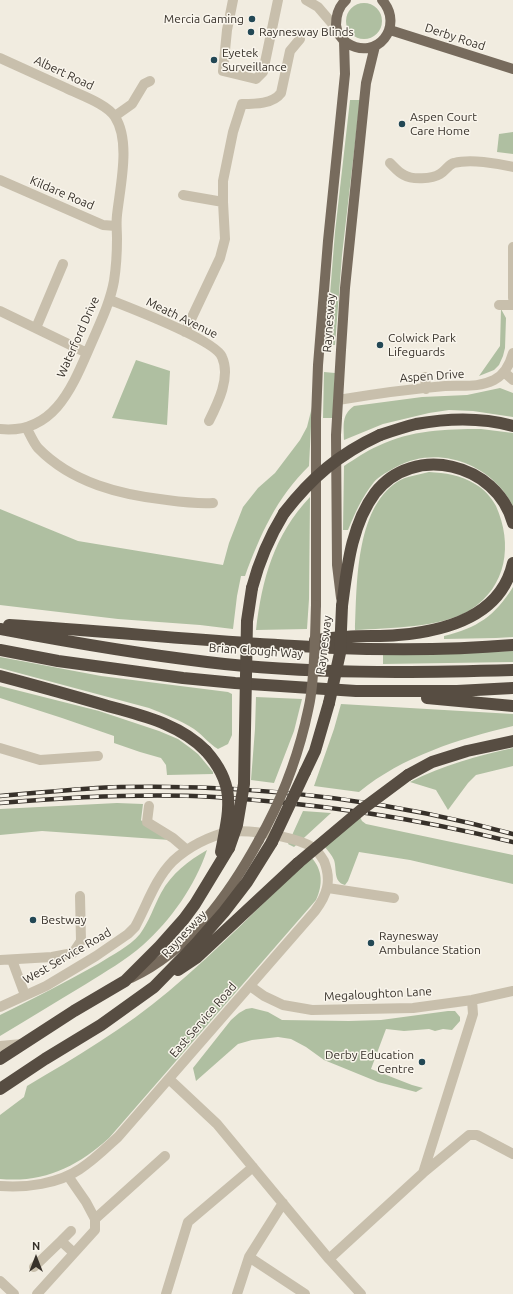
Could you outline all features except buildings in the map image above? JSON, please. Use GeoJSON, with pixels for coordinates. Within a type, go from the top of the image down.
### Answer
{"type":"FeatureCollection","features":[{"type":"Feature","properties":{"kind":"highway"},"geometry":{"type":"LineString","coordinates":[[125,981],[160,946],[195,904],[217,868],[237,825],[244,784],[247,621],[252,588],[264,551],[284,513],[295,498],[331,464],[359,445],[380,435],[414,425],[447,420],[477,420],[513,426]]}},
{"type":"Feature","properties":{"kind":"highway"},"geometry":{"type":"LineString","coordinates":[[342,606],[347,573],[357,528],[363,513],[376,491],[399,473],[415,467],[434,465],[447,465],[459,468],[484,481],[495,491],[506,506],[513,523]]}},
{"type":"Feature","properties":{"kind":"highway"},"geometry":{"type":"LineString","coordinates":[[280,644],[346,637],[410,634],[461,622],[479,613],[496,598],[508,579],[513,563]]}},
{"type":"Feature","properties":{"kind":"highway","name":"Raynesway"},"geometry":{"type":"LineString","coordinates":[[0,1089],[45,1059],[102,1025],[154,987],[195,945],[224,912],[247,882],[266,838],[302,781],[324,724],[340,653],[342,606]]}},
{"type":"Feature","properties":{"kind":"highway"},"geometry":{"type":"LineString","coordinates":[[0,624],[218,641],[395,649],[513,645]]}},
{"type":"Feature","properties":{"kind":"highway","name":"Brian Clough Way"},"geometry":{"type":"LineString","coordinates":[[0,629],[76,644],[215,663],[300,669],[382,672],[513,670]]}},
{"type":"Feature","properties":{"kind":"highway"},"geometry":{"type":"LineString","coordinates":[[0,650],[58,661],[183,678],[356,691],[513,706]]}},
{"type":"Feature","properties":{"kind":"highway"},"geometry":{"type":"LineString","coordinates":[[0,676],[142,716],[166,724],[186,734],[206,751],[220,770],[227,788],[229,802],[225,850]]}},
{"type":"Feature","properties":{"kind":"highway"},"geometry":{"type":"LineString","coordinates":[[356,691],[457,691],[513,688]]}},
{"type":"Feature","properties":{"kind":"highway"},"geometry":{"type":"LineString","coordinates":[[154,987],[196,958],[298,863],[356,814],[408,774],[432,762],[467,750],[513,741]]}},
{"type":"Feature","properties":{"kind":"highway","name":"Raynesway"},"geometry":{"type":"LineString","coordinates":[[0,1060],[22,1044],[125,981]]}},
{"type":"Feature","properties":{"kind":"main road"},"geometry":{"type":"LineString","coordinates":[[346,0],[340,6],[337,15],[336,28],[344,41],[359,48],[375,46],[385,39],[390,30],[390,13],[382,0]]}},
{"type":"Feature","properties":{"kind":"main road","name":"Derby Road"},"geometry":{"type":"LineString","coordinates":[[390,30],[513,69]]}},
{"type":"Feature","properties":{"kind":"main road","name":"Raynesway"},"geometry":{"type":"LineString","coordinates":[[125,981],[156,964],[192,934],[223,898],[266,838],[273,814],[288,780],[303,733],[311,695],[315,647],[316,426],[318,365],[328,241],[346,74],[344,41]]}},
{"type":"Feature","properties":{"kind":"main road","name":"Raynesway"},"geometry":{"type":"LineString","coordinates":[[342,606],[337,566],[336,435],[338,400],[345,288],[352,213],[366,83],[375,46]]}},
{"type":"Feature","properties":{"kind":"street"},"geometry":{"type":"LineString","coordinates":[[233,0],[223,71],[256,79],[263,72],[278,0]]}},
{"type":"Feature","properties":{"kind":"street"},"geometry":{"type":"LineString","coordinates":[[306,0],[318,8],[336,28]]}},
{"type":"Feature","properties":{"kind":"street"},"geometry":{"type":"LineString","coordinates":[[186,332],[220,258],[225,239],[223,202],[224,181],[233,132],[242,104],[256,104],[274,100],[278,97],[281,93],[290,51],[300,39]]}},
{"type":"Feature","properties":{"kind":"street","name":"Albert Road"},"geometry":{"type":"LineString","coordinates":[[0,58],[102,106],[115,116]]}},
{"type":"Feature","properties":{"kind":"street"},"geometry":{"type":"LineString","coordinates":[[115,116],[132,104],[144,84],[150,81]]}},
{"type":"Feature","properties":{"kind":"street","name":"Waterford Drive"},"geometry":{"type":"LineString","coordinates":[[0,429],[26,427],[43,420],[62,403],[75,379],[110,300],[114,280],[117,238],[116,226],[124,153],[122,135],[115,116]]}},
{"type":"Feature","properties":{"kind":"street"},"geometry":{"type":"LineString","coordinates":[[390,163],[404,176],[426,178],[442,174],[452,163],[481,162],[513,167]]}},
{"type":"Feature","properties":{"kind":"street","name":"Kildare Road"},"geometry":{"type":"LineString","coordinates":[[0,180],[103,225],[116,226]]}},
{"type":"Feature","properties":{"kind":"street"},"geometry":{"type":"LineString","coordinates":[[183,196],[223,202]]}},
{"type":"Feature","properties":{"kind":"street"},"geometry":{"type":"LineString","coordinates":[[513,247],[513,298]]}},
{"type":"Feature","properties":{"kind":"street"},"geometry":{"type":"LineString","coordinates":[[36,328],[63,264]]}},
{"type":"Feature","properties":{"kind":"street","name":"Meath Avenue"},"geometry":{"type":"LineString","coordinates":[[110,300],[142,312],[186,332],[213,346],[222,356],[225,369],[221,397],[209,421]]}},
{"type":"Feature","properties":{"kind":"street"},"geometry":{"type":"LineString","coordinates":[[499,305],[513,305]]}},
{"type":"Feature","properties":{"kind":"street"},"geometry":{"type":"LineString","coordinates":[[0,311],[87,353]]}},
{"type":"Feature","properties":{"kind":"street"},"geometry":{"type":"LineString","coordinates":[[513,353],[504,372],[513,380]]}},
{"type":"Feature","properties":{"kind":"street","name":"Aspen Drive"},"geometry":{"type":"LineString","coordinates":[[338,400],[446,386],[474,386],[496,379],[504,372]]}},
{"type":"Feature","properties":{"kind":"street"},"geometry":{"type":"LineString","coordinates":[[424,377],[426,389]]}},
{"type":"Feature","properties":{"kind":"street"},"geometry":{"type":"LineString","coordinates":[[26,427],[34,442],[43,452],[67,471],[93,483],[147,498],[198,504],[213,503]]}},
{"type":"Feature","properties":{"kind":"street"},"geometry":{"type":"LineString","coordinates":[[0,748],[40,760],[98,756]]}},
{"type":"Feature","properties":{"kind":"street"},"geometry":{"type":"LineString","coordinates":[[149,806],[147,822],[173,838],[187,850]]}},
{"type":"Feature","properties":{"kind":"street","name":"West Service Road"},"geometry":{"type":"LineString","coordinates":[[0,1007],[46,986],[96,956],[128,934],[135,927],[166,870],[187,850],[218,835],[230,832],[247,832],[266,838]]}},
{"type":"Feature","properties":{"kind":"street"},"geometry":{"type":"LineString","coordinates":[[266,838],[301,842],[314,848],[322,857],[325,865],[329,877],[328,888],[394,898]]}},
{"type":"Feature","properties":{"kind":"street","name":"East Service Road"},"geometry":{"type":"LineString","coordinates":[[0,1186],[36,1185],[68,1176],[81,1169],[104,1150],[118,1137],[315,912],[322,902],[328,888]]}},
{"type":"Feature","properties":{"kind":"street"},"geometry":{"type":"LineString","coordinates":[[0,960],[52,957],[73,954],[81,941],[80,896]]}},
{"type":"Feature","properties":{"kind":"street"},"geometry":{"type":"LineString","coordinates":[[12,960],[26,995]]}},
{"type":"Feature","properties":{"kind":"street","name":"Megaloughton Lane"},"geometry":{"type":"LineString","coordinates":[[250,986],[264,996],[283,1005],[312,1010],[413,1008],[472,1000],[513,991]]}},
{"type":"Feature","properties":{"kind":"street"},"geometry":{"type":"LineString","coordinates":[[423,1173],[473,1014],[472,1000]]}},
{"type":"Feature","properties":{"kind":"street"},"geometry":{"type":"LineString","coordinates":[[0,1046],[22,1044]]}},
{"type":"Feature","properties":{"kind":"street"},"geometry":{"type":"LineString","coordinates":[[169,1079],[217,1124],[329,1259],[361,1294]]}},
{"type":"Feature","properties":{"kind":"street"},"geometry":{"type":"LineString","coordinates":[[329,1259],[423,1173],[469,1135],[477,1135],[482,1137],[513,1154]]}},
{"type":"Feature","properties":{"kind":"street"},"geometry":{"type":"LineString","coordinates":[[95,1219],[165,1156]]}},
{"type":"Feature","properties":{"kind":"street"},"geometry":{"type":"LineString","coordinates":[[166,1294],[188,1222],[253,1167]]}},
{"type":"Feature","properties":{"kind":"street"},"geometry":{"type":"LineString","coordinates":[[36,1294],[95,1230],[95,1219],[86,1202],[68,1176]]}},
{"type":"Feature","properties":{"kind":"street"},"geometry":{"type":"LineString","coordinates":[[237,1294],[249,1257],[283,1203]]}},
{"type":"Feature","properties":{"kind":"street"},"geometry":{"type":"LineString","coordinates":[[34,1267],[71,1231]]}},
{"type":"Feature","properties":{"kind":"street"},"geometry":{"type":"LineString","coordinates":[[61,1241],[74,1253]]}},
{"type":"Feature","properties":{"kind":"street"},"geometry":{"type":"LineString","coordinates":[[249,1257],[304,1294]]}},
{"type":"Feature","properties":{"kind":"street"},"geometry":{"type":"LineString","coordinates":[[0,1282],[14,1294]]}},
{"type":"Feature","properties":{"kind":"green space"},"geometry":{"type":"Polygon","coordinates":[[[364,3],[374,6],[379,11],[382,21],[379,31],[374,36],[364,39],[354,36],[349,31],[346,21],[349,11],[354,6],[364,3]]]}},
{"type":"Feature","properties":{"kind":"green space"},"geometry":{"type":"Polygon","coordinates":[[[350,100],[360,100],[342,255],[335,345],[326,344],[335,232],[350,100]]]}},
{"type":"Feature","properties":{"kind":"green space"},"geometry":{"type":"Polygon","coordinates":[[[513,132],[513,154],[497,152],[499,134],[513,132]]]}},
{"type":"Feature","properties":{"kind":"green space"},"geometry":{"type":"Polygon","coordinates":[[[501,309],[506,318],[505,348],[503,356],[499,365],[494,370],[479,376],[500,346],[501,309]]]}},
{"type":"Feature","properties":{"kind":"green space"},"geometry":{"type":"Polygon","coordinates":[[[136,360],[170,371],[167,425],[112,418],[136,360]]]}},
{"type":"Feature","properties":{"kind":"green space"},"geometry":{"type":"Polygon","coordinates":[[[324,372],[335,373],[333,418],[323,418],[324,372]]]}},
{"type":"Feature","properties":{"kind":"green space"},"geometry":{"type":"Polygon","coordinates":[[[500,388],[513,393],[513,417],[473,411],[449,410],[429,413],[383,424],[344,440],[345,417],[354,406],[422,397],[467,395],[500,388]]]}},
{"type":"Feature","properties":{"kind":"green space"},"geometry":{"type":"Polygon","coordinates":[[[312,407],[309,466],[288,490],[279,504],[263,531],[245,576],[241,576],[233,629],[118,619],[0,605],[0,509],[78,541],[223,565],[229,543],[243,507],[258,488],[275,473],[300,440],[307,427],[312,407]]]}},
{"type":"Feature","properties":{"kind":"green space"},"geometry":{"type":"Polygon","coordinates":[[[481,429],[513,433],[513,506],[499,486],[489,476],[477,469],[450,459],[437,457],[423,458],[409,461],[396,467],[376,480],[362,499],[348,530],[343,530],[344,466],[374,448],[403,437],[442,430],[481,429]]]}},
{"type":"Feature","properties":{"kind":"green space"},"geometry":{"type":"Polygon","coordinates":[[[429,472],[464,478],[478,486],[490,496],[496,506],[504,535],[505,550],[499,577],[492,589],[482,600],[470,610],[458,616],[430,624],[399,628],[355,630],[356,592],[361,550],[366,529],[373,511],[383,495],[397,482],[408,477],[429,472]]]}},
{"type":"Feature","properties":{"kind":"green space"},"geometry":{"type":"Polygon","coordinates":[[[310,497],[309,599],[307,629],[256,630],[262,593],[272,559],[287,527],[310,497]]]}},
{"type":"Feature","properties":{"kind":"green space"},"geometry":{"type":"Polygon","coordinates":[[[513,587],[513,637],[444,639],[444,636],[476,625],[492,613],[513,587]]]}},
{"type":"Feature","properties":{"kind":"green space"},"geometry":{"type":"Polygon","coordinates":[[[513,651],[513,662],[383,664],[383,655],[513,651]]]}},
{"type":"Feature","properties":{"kind":"green space"},"geometry":{"type":"Polygon","coordinates":[[[0,657],[101,676],[228,692],[232,694],[232,735],[228,744],[218,749],[194,729],[166,715],[149,708],[0,668],[0,657]]]}},
{"type":"Feature","properties":{"kind":"green space"},"geometry":{"type":"Polygon","coordinates":[[[0,686],[99,711],[159,731],[178,739],[198,754],[213,774],[167,775],[166,765],[161,758],[114,743],[114,736],[0,698],[0,686]]]}},
{"type":"Feature","properties":{"kind":"green space"},"geometry":{"type":"Polygon","coordinates":[[[256,697],[302,699],[294,731],[274,783],[251,780],[256,697]]]}},
{"type":"Feature","properties":{"kind":"green space"},"geometry":{"type":"Polygon","coordinates":[[[341,704],[513,714],[513,726],[432,750],[394,768],[359,792],[314,786],[341,704]]]}},
{"type":"Feature","properties":{"kind":"green space"},"geometry":{"type":"Polygon","coordinates":[[[513,748],[513,766],[476,775],[468,783],[448,810],[436,790],[410,782],[460,762],[513,748]]]}},
{"type":"Feature","properties":{"kind":"green space"},"geometry":{"type":"Polygon","coordinates":[[[117,803],[143,804],[141,820],[147,827],[170,840],[42,831],[0,835],[0,809],[117,803]]]}},
{"type":"Feature","properties":{"kind":"green space"},"geometry":{"type":"Polygon","coordinates":[[[303,811],[331,813],[294,847],[288,844],[303,811]]]}},
{"type":"Feature","properties":{"kind":"green space"},"geometry":{"type":"Polygon","coordinates":[[[360,817],[366,824],[513,855],[513,884],[410,860],[359,852],[345,885],[337,878],[333,858],[324,846],[360,817]]]}},
{"type":"Feature","properties":{"kind":"green space"},"geometry":{"type":"Polygon","coordinates":[[[207,850],[196,877],[181,902],[163,925],[143,945],[130,956],[108,970],[0,1036],[0,1015],[98,964],[136,939],[149,919],[161,893],[170,879],[187,863],[207,850]]]}},
{"type":"Feature","properties":{"kind":"green space"},"geometry":{"type":"Polygon","coordinates":[[[311,857],[318,867],[321,878],[320,889],[316,900],[109,1138],[85,1157],[59,1171],[31,1178],[16,1180],[0,1179],[0,1115],[24,1097],[27,1086],[100,1042],[152,1005],[206,959],[311,857]]]}},
{"type":"Feature","properties":{"kind":"green space"},"geometry":{"type":"Polygon","coordinates":[[[252,1008],[268,1012],[282,1020],[381,1020],[455,1011],[460,1017],[460,1021],[452,1030],[443,1029],[435,1031],[429,1029],[404,1031],[386,1029],[371,1069],[423,1088],[416,1092],[378,1082],[324,1060],[306,1047],[291,1039],[278,1037],[252,1040],[238,1044],[196,1081],[193,1068],[231,1020],[246,1009],[252,1008]]]}},
{"type":"Feature","properties":{"kind":"railway"},"geometry":{"type":"LineString","coordinates":[[0,796],[75,789],[121,787],[220,788],[270,791],[319,796],[416,811],[513,834]]}},
{"type":"Feature","properties":{"kind":"railway"},"geometry":{"type":"LineString","coordinates":[[0,803],[80,797],[161,795],[214,797],[290,803],[365,813],[476,833],[513,842]]}},
{"type":"Feature","properties":{"kind":"place","name":"Mercia Gaming"},"geometry":{"type":"Point","coordinates":[252,19]}},
{"type":"Feature","properties":{"kind":"place","name":"Raynesway Blinds"},"geometry":{"type":"Point","coordinates":[251,32]}},
{"type":"Feature","properties":{"kind":"place","name":"Eyetek Surveillance"},"geometry":{"type":"Point","coordinates":[214,60]}},
{"type":"Feature","properties":{"kind":"place","name":"Aspen Court Care Home"},"geometry":{"type":"Point","coordinates":[402,124]}},
{"type":"Feature","properties":{"kind":"place","name":"Colwick Park Lifeguards"},"geometry":{"type":"Point","coordinates":[380,345]}},
{"type":"Feature","properties":{"kind":"place","name":"Bestway"},"geometry":{"type":"Point","coordinates":[33,920]}},
{"type":"Feature","properties":{"kind":"place","name":"Raynesway Ambulance Station"},"geometry":{"type":"Point","coordinates":[371,943]}},
{"type":"Feature","properties":{"kind":"place","name":"Derby Education Centre"},"geometry":{"type":"Point","coordinates":[422,1062]}}]}
